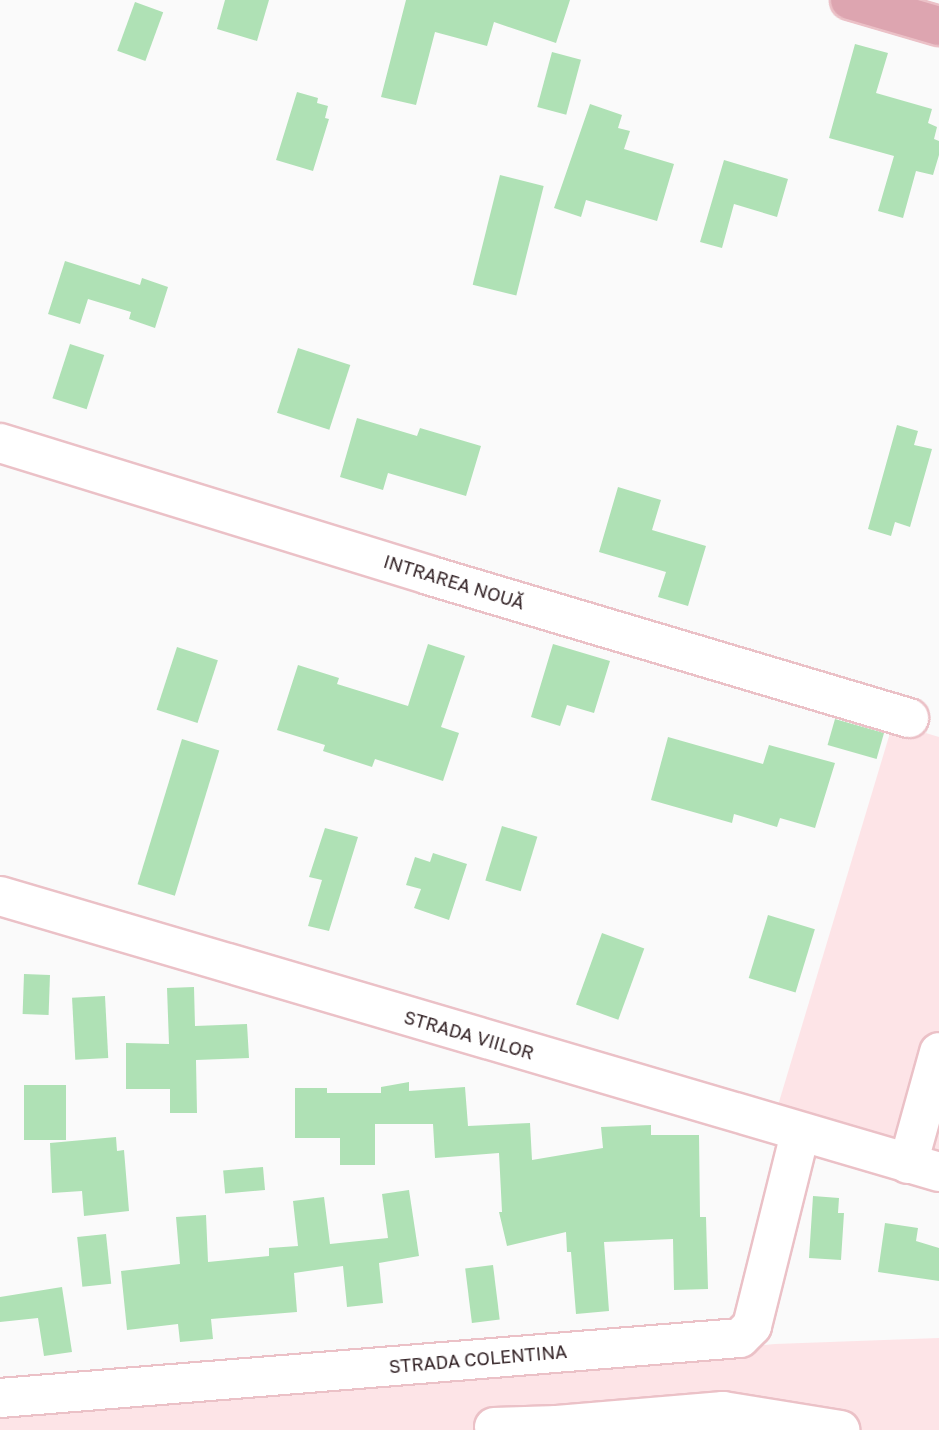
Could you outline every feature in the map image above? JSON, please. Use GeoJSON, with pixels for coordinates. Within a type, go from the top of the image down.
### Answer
{"type":"FeatureCollection","features":[{"type":"Feature","properties":{"kind":"main road"},"geometry":{"type":"LineString","coordinates":[[850,0],[939,26]]}},
{"type":"Feature","properties":{"kind":"street","name":"INTRAREA NOUĂ"},"geometry":{"type":"LineString","coordinates":[[0,443],[415,571],[909,718]]}},
{"type":"Feature","properties":{"kind":"street","name":"STRADA VIILOR"},"geometry":{"type":"LineString","coordinates":[[0,896],[924,1168]]}},
{"type":"Feature","properties":{"kind":"street"},"geometry":{"type":"LineString","coordinates":[[924,1168],[939,1052]]}},
{"type":"Feature","properties":{"kind":"street","name":"STRADA COLENTINA"},"geometry":{"type":"LineString","coordinates":[[0,1398],[740,1338],[752,1325],[800,1133]]}},
{"type":"Feature","properties":{"kind":"street"},"geometry":{"type":"LineString","coordinates":[[494,1427],[557,1425],[723,1411],[840,1430]]}},
{"type":"Feature","properties":{"kind":"shaded area"},"geometry":{"type":"Polygon","coordinates":[[[893,723],[939,737],[939,1151],[776,1112],[893,723]]]}},
{"type":"Feature","properties":{"kind":"shaded area"},"geometry":{"type":"Polygon","coordinates":[[[939,1338],[939,1430],[0,1430],[0,1414],[775,1344],[939,1338]]]}},
{"type":"Feature","properties":{"kind":"building"},"geometry":{"type":"Polygon","coordinates":[[[225,0],[269,0],[257,41],[217,29],[225,0]]]}},
{"type":"Feature","properties":{"kind":"building"},"geometry":{"type":"Polygon","coordinates":[[[406,0],[570,0],[556,43],[494,22],[487,46],[435,32],[416,105],[381,97],[406,0]]]}},
{"type":"Feature","properties":{"kind":"building"},"geometry":{"type":"Polygon","coordinates":[[[135,2],[163,12],[145,61],[117,51],[135,2]]]}},
{"type":"Feature","properties":{"kind":"building"},"geometry":{"type":"Polygon","coordinates":[[[855,44],[888,53],[876,93],[932,109],[928,123],[937,127],[934,139],[939,141],[939,155],[933,175],[916,171],[903,218],[878,211],[894,156],[829,138],[855,44]]]}},
{"type":"Feature","properties":{"kind":"building"},"geometry":{"type":"Polygon","coordinates":[[[552,52],[581,60],[566,115],[537,107],[552,52]]]}},
{"type":"Feature","properties":{"kind":"building"},"geometry":{"type":"Polygon","coordinates":[[[297,92],[318,98],[317,103],[328,106],[325,118],[329,119],[313,171],[276,160],[297,92]]]}},
{"type":"Feature","properties":{"kind":"building"},"geometry":{"type":"Polygon","coordinates":[[[590,104],[622,115],[618,128],[630,131],[624,149],[674,164],[657,221],[586,200],[581,217],[554,208],[590,104]]]}},
{"type":"Feature","properties":{"kind":"building"},"geometry":{"type":"Polygon","coordinates":[[[724,160],[788,179],[777,217],[734,204],[722,248],[700,242],[724,160]]]}},
{"type":"Feature","properties":{"kind":"building"},"geometry":{"type":"Polygon","coordinates":[[[500,175],[544,186],[516,296],[473,285],[500,175]]]}},
{"type":"Feature","properties":{"kind":"building"},"geometry":{"type":"Polygon","coordinates":[[[65,261],[140,285],[142,278],[168,287],[155,328],[129,319],[131,312],[88,299],[80,324],[48,314],[65,261]]]}},
{"type":"Feature","properties":{"kind":"building"},"geometry":{"type":"Polygon","coordinates":[[[70,344],[104,355],[87,409],[52,398],[70,344]]]}},
{"type":"Feature","properties":{"kind":"building"},"geometry":{"type":"Polygon","coordinates":[[[298,348],[350,365],[329,430],[277,413],[298,348]]]}},
{"type":"Feature","properties":{"kind":"building"},"geometry":{"type":"Polygon","coordinates":[[[357,418],[417,436],[420,428],[481,446],[466,496],[388,473],[383,490],[340,477],[357,418]]]}},
{"type":"Feature","properties":{"kind":"building"},"geometry":{"type":"Polygon","coordinates":[[[897,425],[918,431],[914,445],[932,449],[910,527],[895,522],[891,536],[868,529],[897,425]]]}},
{"type":"Feature","properties":{"kind":"building"},"geometry":{"type":"Polygon","coordinates":[[[618,487],[661,500],[652,530],[706,546],[688,606],[658,597],[666,572],[599,552],[618,487]]]}},
{"type":"Feature","properties":{"kind":"building"},"geometry":{"type":"Polygon","coordinates":[[[428,644],[465,656],[441,727],[459,733],[443,781],[375,759],[372,767],[323,751],[325,745],[277,730],[298,665],[339,678],[337,684],[408,706],[428,644]]]}},
{"type":"Feature","properties":{"kind":"building"},"geometry":{"type":"Polygon","coordinates":[[[553,644],[610,661],[594,713],[567,705],[560,726],[531,717],[553,644]]]}},
{"type":"Feature","properties":{"kind":"building"},"geometry":{"type":"Polygon","coordinates":[[[177,647],[218,660],[198,723],[157,710],[177,647]]]}},
{"type":"Feature","properties":{"kind":"building"},"geometry":{"type":"Polygon","coordinates":[[[835,719],[884,733],[877,759],[828,745],[835,719]]]}},
{"type":"Feature","properties":{"kind":"building"},"geometry":{"type":"Polygon","coordinates":[[[668,737],[763,764],[769,745],[835,763],[815,828],[780,818],[777,827],[734,814],[732,823],[651,800],[668,737]]]}},
{"type":"Feature","properties":{"kind":"building"},"geometry":{"type":"Polygon","coordinates":[[[182,739],[219,750],[175,896],[138,884],[182,739]]]}},
{"type":"Feature","properties":{"kind":"building"},"geometry":{"type":"Polygon","coordinates":[[[502,826],[537,837],[521,891],[485,881],[502,826]]]}},
{"type":"Feature","properties":{"kind":"building"},"geometry":{"type":"Polygon","coordinates":[[[325,828],[358,837],[329,931],[308,926],[322,880],[309,877],[325,828]]]}},
{"type":"Feature","properties":{"kind":"building"},"geometry":{"type":"Polygon","coordinates":[[[433,853],[467,864],[449,920],[414,908],[421,889],[406,885],[415,857],[430,862],[433,853]]]}},
{"type":"Feature","properties":{"kind":"building"},"geometry":{"type":"Polygon","coordinates":[[[768,915],[815,929],[796,992],[749,978],[768,915]]]}},
{"type":"Feature","properties":{"kind":"building"},"geometry":{"type":"Polygon","coordinates":[[[602,933],[644,948],[618,1020],[576,1004],[602,933]]]}},
{"type":"Feature","properties":{"kind":"building"},"geometry":{"type":"Polygon","coordinates":[[[24,974],[50,975],[49,1015],[23,1014],[24,974]]]}},
{"type":"Feature","properties":{"kind":"building"},"geometry":{"type":"Polygon","coordinates":[[[194,987],[195,1026],[247,1024],[249,1058],[196,1060],[197,1113],[170,1113],[170,1089],[126,1089],[126,1043],[169,1044],[167,988],[194,987]]]}},
{"type":"Feature","properties":{"kind":"building"},"geometry":{"type":"Polygon","coordinates":[[[105,996],[108,1058],[75,1060],[72,998],[105,996]]]}},
{"type":"Feature","properties":{"kind":"building"},"geometry":{"type":"Polygon","coordinates":[[[409,1082],[409,1091],[465,1087],[468,1126],[530,1123],[532,1160],[603,1148],[601,1127],[651,1125],[651,1135],[699,1135],[700,1217],[706,1217],[708,1289],[674,1290],[673,1239],[604,1242],[609,1311],[576,1314],[571,1252],[567,1252],[566,1232],[507,1246],[499,1212],[502,1212],[499,1153],[435,1158],[433,1124],[375,1124],[375,1165],[340,1165],[340,1138],[295,1138],[295,1088],[327,1088],[327,1093],[381,1093],[381,1087],[409,1082]]]}},
{"type":"Feature","properties":{"kind":"building"},"geometry":{"type":"Polygon","coordinates":[[[24,1085],[66,1085],[66,1140],[24,1140],[24,1085]]]}},
{"type":"Feature","properties":{"kind":"building"},"geometry":{"type":"Polygon","coordinates":[[[116,1137],[117,1151],[124,1150],[129,1211],[84,1216],[82,1191],[52,1193],[50,1143],[116,1137]]]}},
{"type":"Feature","properties":{"kind":"building"},"geometry":{"type":"Polygon","coordinates":[[[263,1167],[265,1190],[225,1193],[223,1170],[263,1167]]]}},
{"type":"Feature","properties":{"kind":"building"},"geometry":{"type":"Polygon","coordinates":[[[409,1190],[419,1256],[379,1263],[383,1303],[347,1307],[343,1266],[294,1273],[297,1312],[211,1319],[213,1339],[180,1342],[178,1324],[127,1330],[121,1271],[180,1264],[176,1217],[206,1215],[208,1262],[269,1256],[269,1248],[298,1246],[293,1201],[324,1197],[330,1244],[388,1238],[382,1194],[409,1190]]]}},
{"type":"Feature","properties":{"kind":"building"},"geometry":{"type":"Polygon","coordinates":[[[813,1196],[839,1198],[838,1213],[844,1213],[841,1260],[809,1258],[813,1196]]]}},
{"type":"Feature","properties":{"kind":"building"},"geometry":{"type":"Polygon","coordinates":[[[885,1223],[918,1228],[916,1241],[939,1248],[939,1281],[878,1272],[885,1223]]]}},
{"type":"Feature","properties":{"kind":"building"},"geometry":{"type":"Polygon","coordinates":[[[106,1234],[111,1284],[82,1287],[77,1237],[106,1234]]]}},
{"type":"Feature","properties":{"kind":"building"},"geometry":{"type":"Polygon","coordinates":[[[493,1265],[500,1320],[472,1323],[465,1268],[493,1265]]]}},
{"type":"Feature","properties":{"kind":"building"},"geometry":{"type":"Polygon","coordinates":[[[62,1287],[72,1352],[44,1356],[38,1318],[0,1322],[0,1297],[62,1287]]]}}]}
